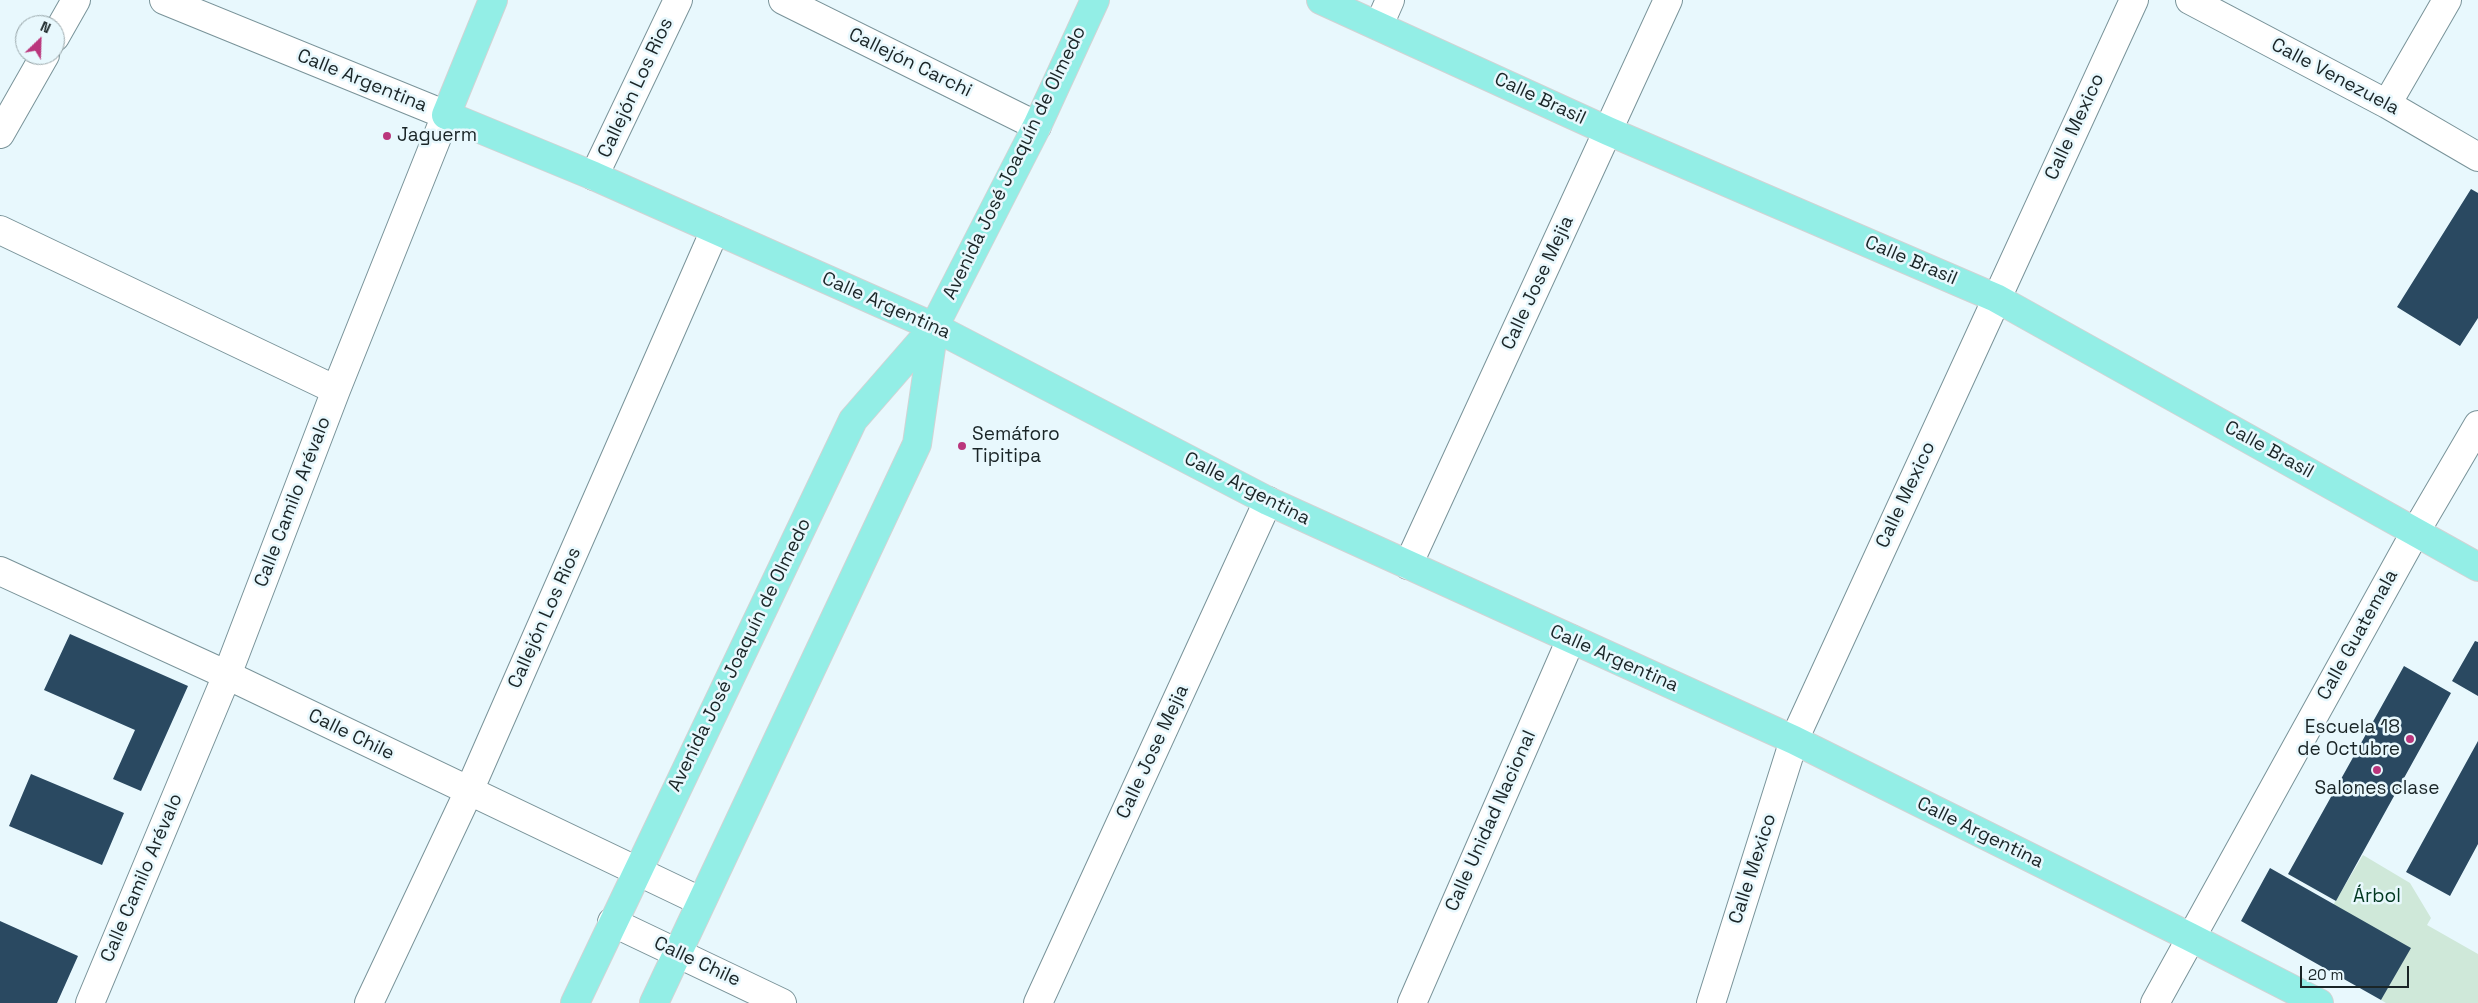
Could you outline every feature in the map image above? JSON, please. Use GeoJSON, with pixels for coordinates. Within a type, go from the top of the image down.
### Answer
{"type":"FeatureCollection","features":[{"type":"Feature","properties":{"kind":"main road","name":"Calle Camilo Arévalo"},"geometry":{"type":"LineString","coordinates":[[446,115],[493,0]]}},
{"type":"Feature","properties":{"kind":"main road","name":"Avenida José Joaquín de Olmedo"},"geometry":{"type":"LineString","coordinates":[[575,1003],[853,420],[934,326],[1037,126],[1095,0]]}},
{"type":"Feature","properties":{"kind":"main road","name":"Calle Brasil"},"geometry":{"type":"LineString","coordinates":[[1321,0],[1608,131],[1996,298],[2416,531],[2478,568]]}},
{"type":"Feature","properties":{"kind":"main road","name":"Calle Argentina"},"geometry":{"type":"LineString","coordinates":[[446,115],[594,176],[934,326],[1268,502],[1794,740],[2319,1003]]}},
{"type":"Feature","properties":{"kind":"main road","name":"Avenida José Joaquín de Olmedo"},"geometry":{"type":"LineString","coordinates":[[654,1003],[700,901],[917,444],[934,326]]}},
{"type":"Feature","properties":{"kind":"street"},"geometry":{"type":"LineString","coordinates":[[65,19],[76,0]]}},
{"type":"Feature","properties":{"kind":"street","name":"Calle Argentina"},"geometry":{"type":"LineString","coordinates":[[164,0],[446,115]]}},
{"type":"Feature","properties":{"kind":"street","name":"Callejón Los Rios"},"geometry":{"type":"LineString","coordinates":[[594,176],[678,0]]}},
{"type":"Feature","properties":{"kind":"street","name":"Callejón Carchi"},"geometry":{"type":"LineString","coordinates":[[783,0],[1037,126]]}},
{"type":"Feature","properties":{"kind":"street"},"geometry":{"type":"LineString","coordinates":[[1379,25],[1390,0]]}},
{"type":"Feature","properties":{"kind":"street","name":"Calle Jose Mejia"},"geometry":{"type":"LineString","coordinates":[[1408,565],[1668,0]]}},
{"type":"Feature","properties":{"kind":"street","name":"Calle Mexico"},"geometry":{"type":"LineString","coordinates":[[1711,1003],[1794,740],[2134,0]]}},
{"type":"Feature","properties":{"kind":"street","name":"Calle Venezuela"},"geometry":{"type":"LineString","coordinates":[[2190,0],[2388,104],[2478,157]]}},
{"type":"Feature","properties":{"kind":"street"},"geometry":{"type":"LineString","coordinates":[[2388,104],[2447,0]]}},
{"type":"Feature","properties":{"kind":"street"},"geometry":{"type":"LineString","coordinates":[[0,134],[39,65]]}},
{"type":"Feature","properties":{"kind":"street","name":"Calle Camilo Arévalo"},"geometry":{"type":"LineString","coordinates":[[90,1003],[227,675],[336,390],[446,115]]}},
{"type":"Feature","properties":{"kind":"street"},"geometry":{"type":"LineString","coordinates":[[0,230],[336,390]]}},
{"type":"Feature","properties":{"kind":"street","name":"Callejón Los Rios"},"geometry":{"type":"LineString","coordinates":[[369,1003],[469,791],[715,230]]}},
{"type":"Feature","properties":{"kind":"street","name":"Calle Guatemala"},"geometry":{"type":"LineString","coordinates":[[2155,1003],[2416,531],[2478,425]]}},
{"type":"Feature","properties":{"kind":"street","name":"Calle Jose Mejia"},"geometry":{"type":"LineString","coordinates":[[1038,1003],[1268,502]]}},
{"type":"Feature","properties":{"kind":"street","name":"Calle Chile"},"geometry":{"type":"LineString","coordinates":[[0,571],[227,675],[700,901]]}},
{"type":"Feature","properties":{"kind":"street","name":"Calle Unidad Nacional"},"geometry":{"type":"LineString","coordinates":[[1412,1003],[1571,639]]}},
{"type":"Feature","properties":{"kind":"street","name":"Calle Chile"},"geometry":{"type":"LineString","coordinates":[[612,922],[782,1003]]}},
{"type":"Feature","properties":{"kind":"green space","name":"Árbol"},"geometry":{"type":"Polygon","coordinates":[[[2363,855],[2410,883],[2431,918],[2427,925],[2478,954],[2478,1003],[2386,1003],[2381,1000],[2410,948],[2332,907],[2363,855]]]}},
{"type":"Feature","properties":{"kind":"building"},"geometry":{"type":"Polygon","coordinates":[[[2471,189],[2478,193],[2478,318],[2460,346],[2397,307],[2471,189]]]}},
{"type":"Feature","properties":{"kind":"building"},"geometry":{"type":"Polygon","coordinates":[[[70,634],[188,686],[141,791],[113,779],[135,730],[44,690],[70,634]]]}},
{"type":"Feature","properties":{"kind":"building"},"geometry":{"type":"Polygon","coordinates":[[[2475,641],[2478,642],[2478,696],[2452,681],[2475,641]]]}},
{"type":"Feature","properties":{"kind":"building","name":"Salones clase"},"geometry":{"type":"Polygon","coordinates":[[[2404,666],[2451,693],[2336,901],[2288,874],[2404,666]]]}},
{"type":"Feature","properties":{"kind":"building"},"geometry":{"type":"Polygon","coordinates":[[[2478,741],[2478,844],[2450,896],[2406,872],[2478,741]]]}},
{"type":"Feature","properties":{"kind":"building"},"geometry":{"type":"Polygon","coordinates":[[[31,774],[124,813],[102,865],[9,826],[31,774]]]}},
{"type":"Feature","properties":{"kind":"building"},"geometry":{"type":"Polygon","coordinates":[[[2270,868],[2411,948],[2381,1000],[2241,921],[2270,868]]]}},
{"type":"Feature","properties":{"kind":"building"},"geometry":{"type":"Polygon","coordinates":[[[0,921],[78,956],[57,1003],[0,1003],[0,921]]]}},
{"type":"Feature","properties":{"kind":"place","name":"Jaguerm"},"geometry":{"type":"Point","coordinates":[387,136]}},
{"type":"Feature","properties":{"kind":"place","name":"Semáforo Tipitipa"},"geometry":{"type":"Point","coordinates":[962,446]}},
{"type":"Feature","properties":{"kind":"place","name":"Escuela 18 de Octubre"},"geometry":{"type":"Point","coordinates":[2410,739]}},
{"type":"Feature","properties":{"kind":"place","name":"Salones clase"},"geometry":{"type":"Point","coordinates":[2377,770]}}]}
